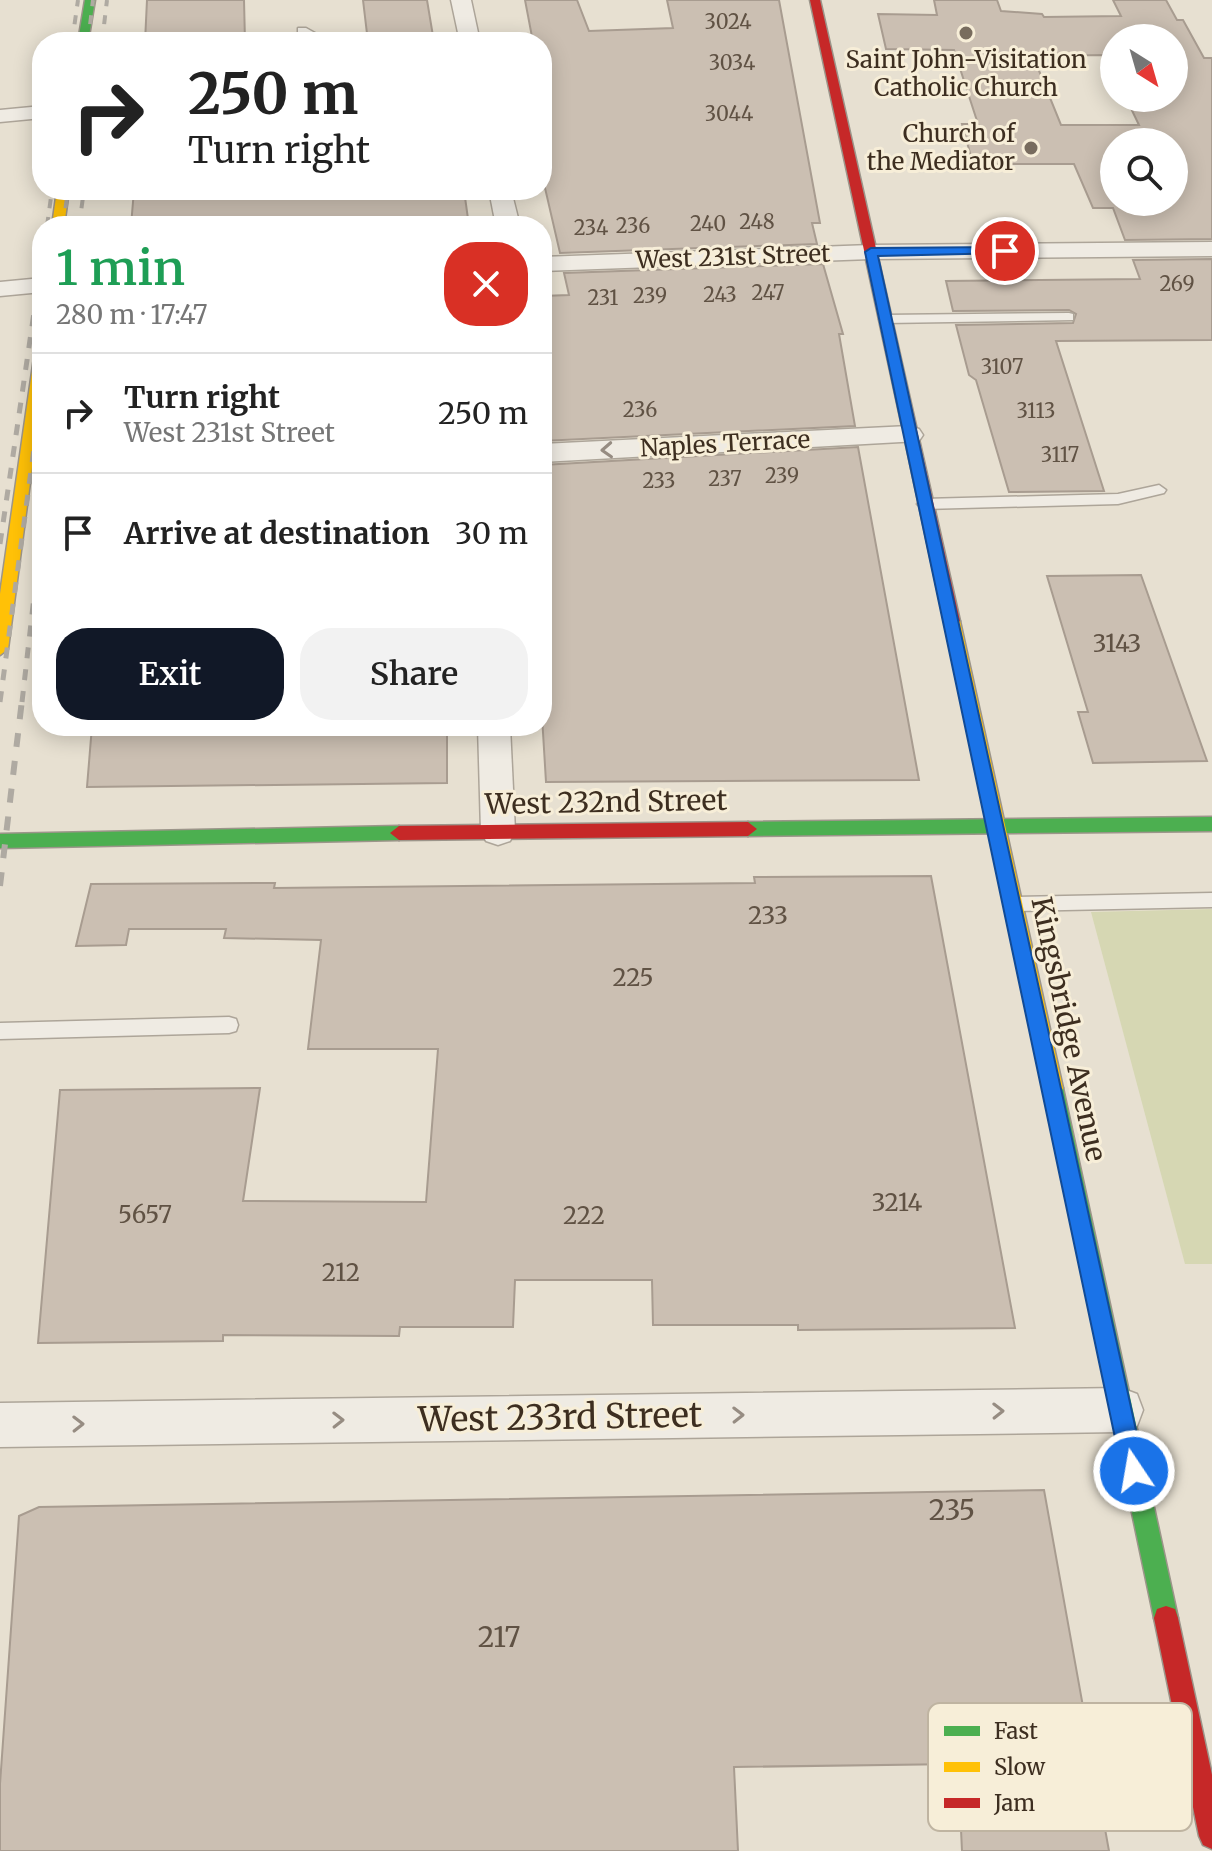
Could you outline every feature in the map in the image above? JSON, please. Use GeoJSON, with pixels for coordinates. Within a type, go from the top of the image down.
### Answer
{"type":"FeatureCollection","features":[{"type":"Feature","properties":{"kind":"street"},"geometry":{"type":"LineString","coordinates":[[85,32],[90,0]]}},
{"type":"Feature","properties":{"kind":"street"},"geometry":{"type":"LineString","coordinates":[[461,0],[468,32]]}},
{"type":"Feature","properties":{"kind":"street","name":"Kingsbridge Avenue"},"geometry":{"type":"LineString","coordinates":[[815,0],[1014,904],[1184,1703]]}},
{"type":"Feature","properties":{"kind":"street"},"geometry":{"type":"LineString","coordinates":[[0,116],[32,113]]}},
{"type":"Feature","properties":{"kind":"street","name":"West 231st Street"},"geometry":{"type":"LineString","coordinates":[[552,264],[871,252],[1212,249]]}},
{"type":"Feature","properties":{"kind":"street"},"geometry":{"type":"LineString","coordinates":[[0,289],[32,286]]}},
{"type":"Feature","properties":{"kind":"street"},"geometry":{"type":"LineString","coordinates":[[0,649],[8,537],[22,491],[32,418]]}},
{"type":"Feature","properties":{"kind":"street","name":"Naples Terrace"},"geometry":{"type":"LineString","coordinates":[[552,453],[909,435]]}},
{"type":"Feature","properties":{"kind":"street"},"geometry":{"type":"LineString","coordinates":[[494,736],[498,831]]}},
{"type":"Feature","properties":{"kind":"street","name":"West 232nd Street"},"geometry":{"type":"LineString","coordinates":[[0,841],[498,831],[1212,824]]}},
{"type":"Feature","properties":{"kind":"street","name":"West 233rd Street"},"geometry":{"type":"LineString","coordinates":[[0,1425],[1121,1410]]}},
{"type":"Feature","properties":{"kind":"street","name":"Kingsbridge Avenue"},"geometry":{"type":"LineString","coordinates":[[1192,1742],[1212,1836]]}},
{"type":"Feature","properties":{"kind":"lane"},"geometry":{"type":"LineString","coordinates":[[302,30],[306,32]]}},
{"type":"Feature","properties":{"kind":"lane"},"geometry":{"type":"LineString","coordinates":[[885,319],[1069,317]]}},
{"type":"Feature","properties":{"kind":"lane"},"geometry":{"type":"LineString","coordinates":[[924,504],[1118,499],[1159,490]]}},
{"type":"Feature","properties":{"kind":"lane"},"geometry":{"type":"LineString","coordinates":[[0,493],[22,491]]}},
{"type":"Feature","properties":{"kind":"lane"},"geometry":{"type":"LineString","coordinates":[[1014,904],[1212,900]]}},
{"type":"Feature","properties":{"kind":"lane"},"geometry":{"type":"LineString","coordinates":[[0,1031],[229,1025]]}},
{"type":"Feature","properties":{"kind":"green space"},"geometry":{"type":"Polygon","coordinates":[[[1212,909],[1212,1264],[1185,1264],[1091,912],[1212,909]]]}},
{"type":"Feature","properties":{"kind":"building"},"geometry":{"type":"Polygon","coordinates":[[[147,0],[244,0],[245,32],[145,32],[147,0]]]}},
{"type":"Feature","properties":{"kind":"building"},"geometry":{"type":"Polygon","coordinates":[[[363,0],[427,0],[432,32],[367,32],[363,0]]]}},
{"type":"Feature","properties":{"kind":"building"},"geometry":{"type":"Polygon","coordinates":[[[525,0],[577,0],[589,31],[673,28],[667,0],[779,0],[820,223],[812,223],[817,244],[560,253],[548,200],[552,200],[552,32],[531,32],[525,0]]]}},
{"type":"Feature","properties":{"kind":"building"},"geometry":{"type":"Polygon","coordinates":[[[934,0],[997,0],[1001,11],[1042,14],[1044,17],[1121,16],[1113,0],[1166,0],[1177,20],[1183,20],[1185,24],[1100,24],[1100,55],[1033,56],[1061,125],[1139,125],[1133,112],[1188,112],[1188,29],[1204,58],[1212,58],[1212,239],[1125,240],[1116,216],[1188,216],[1188,128],[1100,128],[1100,208],[1093,208],[1074,164],[973,164],[962,124],[978,124],[954,50],[886,49],[878,14],[937,15],[934,0]]]}},
{"type":"Feature","properties":{"kind":"building"},"geometry":{"type":"Polygon","coordinates":[[[133,200],[465,200],[468,216],[132,216],[133,200]]]}},
{"type":"Feature","properties":{"kind":"building"},"geometry":{"type":"Polygon","coordinates":[[[1212,259],[1212,340],[1056,341],[1104,491],[1009,492],[976,380],[969,375],[956,325],[1073,323],[1076,314],[1069,310],[953,311],[946,281],[1140,279],[1133,260],[1212,259]]]}},
{"type":"Feature","properties":{"kind":"building"},"geometry":{"type":"Polygon","coordinates":[[[823,264],[843,334],[839,334],[855,426],[552,441],[552,296],[569,295],[564,273],[823,264]]]}},
{"type":"Feature","properties":{"kind":"building"},"geometry":{"type":"Polygon","coordinates":[[[858,447],[919,780],[546,782],[543,736],[552,736],[552,464],[858,447]]]}},
{"type":"Feature","properties":{"kind":"building"},"geometry":{"type":"Polygon","coordinates":[[[1141,575],[1207,761],[1093,763],[1078,712],[1088,712],[1047,576],[1141,575]]]}},
{"type":"Feature","properties":{"kind":"building"},"geometry":{"type":"Polygon","coordinates":[[[91,736],[447,736],[447,783],[87,787],[91,736]]]}},
{"type":"Feature","properties":{"kind":"building"},"geometry":{"type":"Polygon","coordinates":[[[931,876],[1015,1328],[798,1330],[798,1325],[653,1325],[652,1280],[515,1280],[513,1327],[400,1327],[399,1336],[223,1335],[223,1341],[38,1343],[60,1090],[260,1088],[243,1201],[426,1202],[438,1049],[308,1049],[321,940],[224,938],[226,929],[129,929],[126,945],[76,946],[91,884],[275,883],[274,888],[755,883],[754,877],[931,876]]]}},
{"type":"Feature","properties":{"kind":"building"},"geometry":{"type":"Polygon","coordinates":[[[1044,1490],[1082,1703],[928,1703],[928,1764],[734,1767],[738,1851],[0,1851],[0,1784],[19,1516],[39,1507],[1044,1490]]]}},
{"type":"Feature","properties":{"kind":"building"},"geometry":{"type":"Polygon","coordinates":[[[961,1831],[1105,1831],[1109,1851],[962,1851],[961,1831]]]}},
{"type":"Feature","properties":{"kind":"railway"},"geometry":{"type":"LineString","coordinates":[[73,32],[78,0]]}},
{"type":"Feature","properties":{"kind":"railway"},"geometry":{"type":"LineString","coordinates":[[89,32],[93,0]]}},
{"type":"Feature","properties":{"kind":"railway"},"geometry":{"type":"LineString","coordinates":[[103,32],[107,0]]}},
{"type":"Feature","properties":{"kind":"railway"},"geometry":{"type":"LineString","coordinates":[[48,216],[51,200]]}},
{"type":"Feature","properties":{"kind":"railway"},"geometry":{"type":"LineString","coordinates":[[64,216],[67,200]]}},
{"type":"Feature","properties":{"kind":"railway"},"geometry":{"type":"LineString","coordinates":[[80,216],[83,200]]}},
{"type":"Feature","properties":{"kind":"railway"},"geometry":{"type":"LineString","coordinates":[[0,544],[32,326]]}},
{"type":"Feature","properties":{"kind":"railway"},"geometry":{"type":"LineString","coordinates":[[0,702],[32,464]]}},
{"type":"Feature","properties":{"kind":"railway"},"geometry":{"type":"LineString","coordinates":[[22,702],[32,614]]}},
{"type":"Feature","properties":{"kind":"railway"},"geometry":{"type":"LineString","coordinates":[[0,886],[22,700]]}},
{"type":"Feature","properties":{"kind":"traffic: fast"},"geometry":{"type":"LineString","coordinates":[[85,32],[90,0]]}},
{"type":"Feature","properties":{"kind":"traffic: fast"},"geometry":{"type":"LineString","coordinates":[[748,829],[1212,824]]}},
{"type":"Feature","properties":{"kind":"traffic: fast"},"geometry":{"type":"LineString","coordinates":[[0,841],[399,833]]}},
{"type":"Feature","properties":{"kind":"traffic: fast"},"geometry":{"type":"LineString","coordinates":[[1053,1088],[1166,1618]]}},
{"type":"Feature","properties":{"kind":"traffic: slow"},"geometry":{"type":"LineString","coordinates":[[59,216],[62,200]]}},
{"type":"Feature","properties":{"kind":"traffic: slow"},"geometry":{"type":"LineString","coordinates":[[0,649],[32,417]]}},
{"type":"Feature","properties":{"kind":"traffic: slow"},"geometry":{"type":"LineString","coordinates":[[952,621],[1053,1088]]}},
{"type":"Feature","properties":{"kind":"traffic: jam"},"geometry":{"type":"LineString","coordinates":[[815,0],[952,621]]}},
{"type":"Feature","properties":{"kind":"traffic: jam"},"geometry":{"type":"LineString","coordinates":[[399,833],[748,829]]}},
{"type":"Feature","properties":{"kind":"traffic: jam"},"geometry":{"type":"LineString","coordinates":[[1166,1618],[1184,1703]]}},
{"type":"Feature","properties":{"kind":"traffic: jam"},"geometry":{"type":"LineString","coordinates":[[1192,1741],[1212,1836]]}},
{"type":"Feature","properties":{"kind":"place","name":"Saint John-Visitation Catholic Church"},"geometry":{"type":"Point","coordinates":[966,33]}},
{"type":"Feature","properties":{"kind":"place","name":"Church of the Mediator"},"geometry":{"type":"Point","coordinates":[1031,148]}},
{"type":"Feature","properties":{"kind":"route"},"geometry":{"type":"LineString","coordinates":[[1005,251],[871,252],[1134,1471]]}}]}
